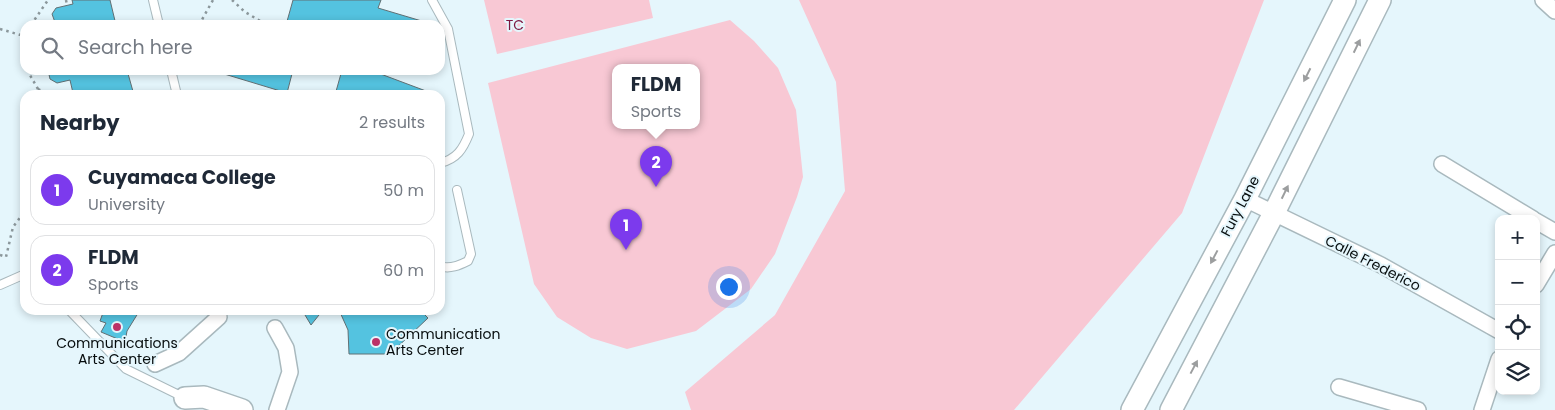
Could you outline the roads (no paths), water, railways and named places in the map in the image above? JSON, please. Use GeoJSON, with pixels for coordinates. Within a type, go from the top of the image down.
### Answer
{"type":"FeatureCollection","features":[{"type":"Feature","properties":{"kind":"main road","name":"Fury Lane"},"geometry":{"type":"LineString","coordinates":[[1132,410],[1245,199],[1345,0]]}},
{"type":"Feature","properties":{"kind":"main road"},"geometry":{"type":"LineString","coordinates":[[1171,410],[1274,213],[1380,0]]}},
{"type":"Feature","properties":{"kind":"main road"},"geometry":{"type":"LineString","coordinates":[[185,398],[204,397],[242,410]]}},
{"type":"Feature","properties":{"kind":"main road"},"geometry":{"type":"LineString","coordinates":[[185,398],[206,410]]}},
{"type":"Feature","properties":{"kind":"street"},"geometry":{"type":"LineString","coordinates":[[1543,0],[1555,11]]}},
{"type":"Feature","properties":{"kind":"street"},"geometry":{"type":"LineString","coordinates":[[1442,164],[1527,215]]}},
{"type":"Feature","properties":{"kind":"street","name":"Calle Frederico"},"geometry":{"type":"LineString","coordinates":[[1245,199],[1381,265],[1495,329]]}},
{"type":"Feature","properties":{"kind":"street"},"geometry":{"type":"LineString","coordinates":[[1540,223],[1555,232]]}},
{"type":"Feature","properties":{"kind":"street"},"geometry":{"type":"LineString","coordinates":[[1540,278],[1555,253]]}},
{"type":"Feature","properties":{"kind":"street"},"geometry":{"type":"LineString","coordinates":[[155,364],[179,353],[219,317]]}},
{"type":"Feature","properties":{"kind":"street"},"geometry":{"type":"LineString","coordinates":[[275,328],[286,348],[290,372],[277,410]]}},
{"type":"Feature","properties":{"kind":"street"},"geometry":{"type":"LineString","coordinates":[[1482,410],[1495,371]]}},
{"type":"Feature","properties":{"kind":"street"},"geometry":{"type":"LineString","coordinates":[[1339,387],[1418,410]]}},
{"type":"Feature","properties":{"kind":"lane"},"geometry":{"type":"LineString","coordinates":[[153,0],[158,20]]}},
{"type":"Feature","properties":{"kind":"lane"},"geometry":{"type":"LineString","coordinates":[[432,0],[443,20]]}},
{"type":"Feature","properties":{"kind":"lane"},"geometry":{"type":"LineString","coordinates":[[445,23],[448,28],[469,134],[462,151],[445,162]]}},
{"type":"Feature","properties":{"kind":"lane"},"geometry":{"type":"LineString","coordinates":[[171,75],[176,90]]}},
{"type":"Feature","properties":{"kind":"lane"},"geometry":{"type":"LineString","coordinates":[[445,268],[458,266],[468,261],[471,254],[457,190]]}},
{"type":"Feature","properties":{"kind":"lane"},"geometry":{"type":"LineString","coordinates":[[0,285],[20,276]]}},
{"type":"Feature","properties":{"kind":"lane"},"geometry":{"type":"LineString","coordinates":[[73,315],[126,369],[185,398]]}},
{"type":"Feature","properties":{"kind":"place","name":"FLDM"},"geometry":{"type":"Point","coordinates":[656,187]}},
{"type":"Feature","properties":{"kind":"place","name":"Cuyamaca College"},"geometry":{"type":"Point","coordinates":[626,250]}},
{"type":"Feature","properties":{"kind":"place","name":"Communications Arts Center"},"geometry":{"type":"Point","coordinates":[117,327]}},
{"type":"Feature","properties":{"kind":"place","name":"Communication Arts Center"},"geometry":{"type":"Point","coordinates":[376,342]}},
{"type":"Feature","properties":{"kind":"park label","name":"TC"},"geometry":{"type":"Point","coordinates":[515,25]}}]}
